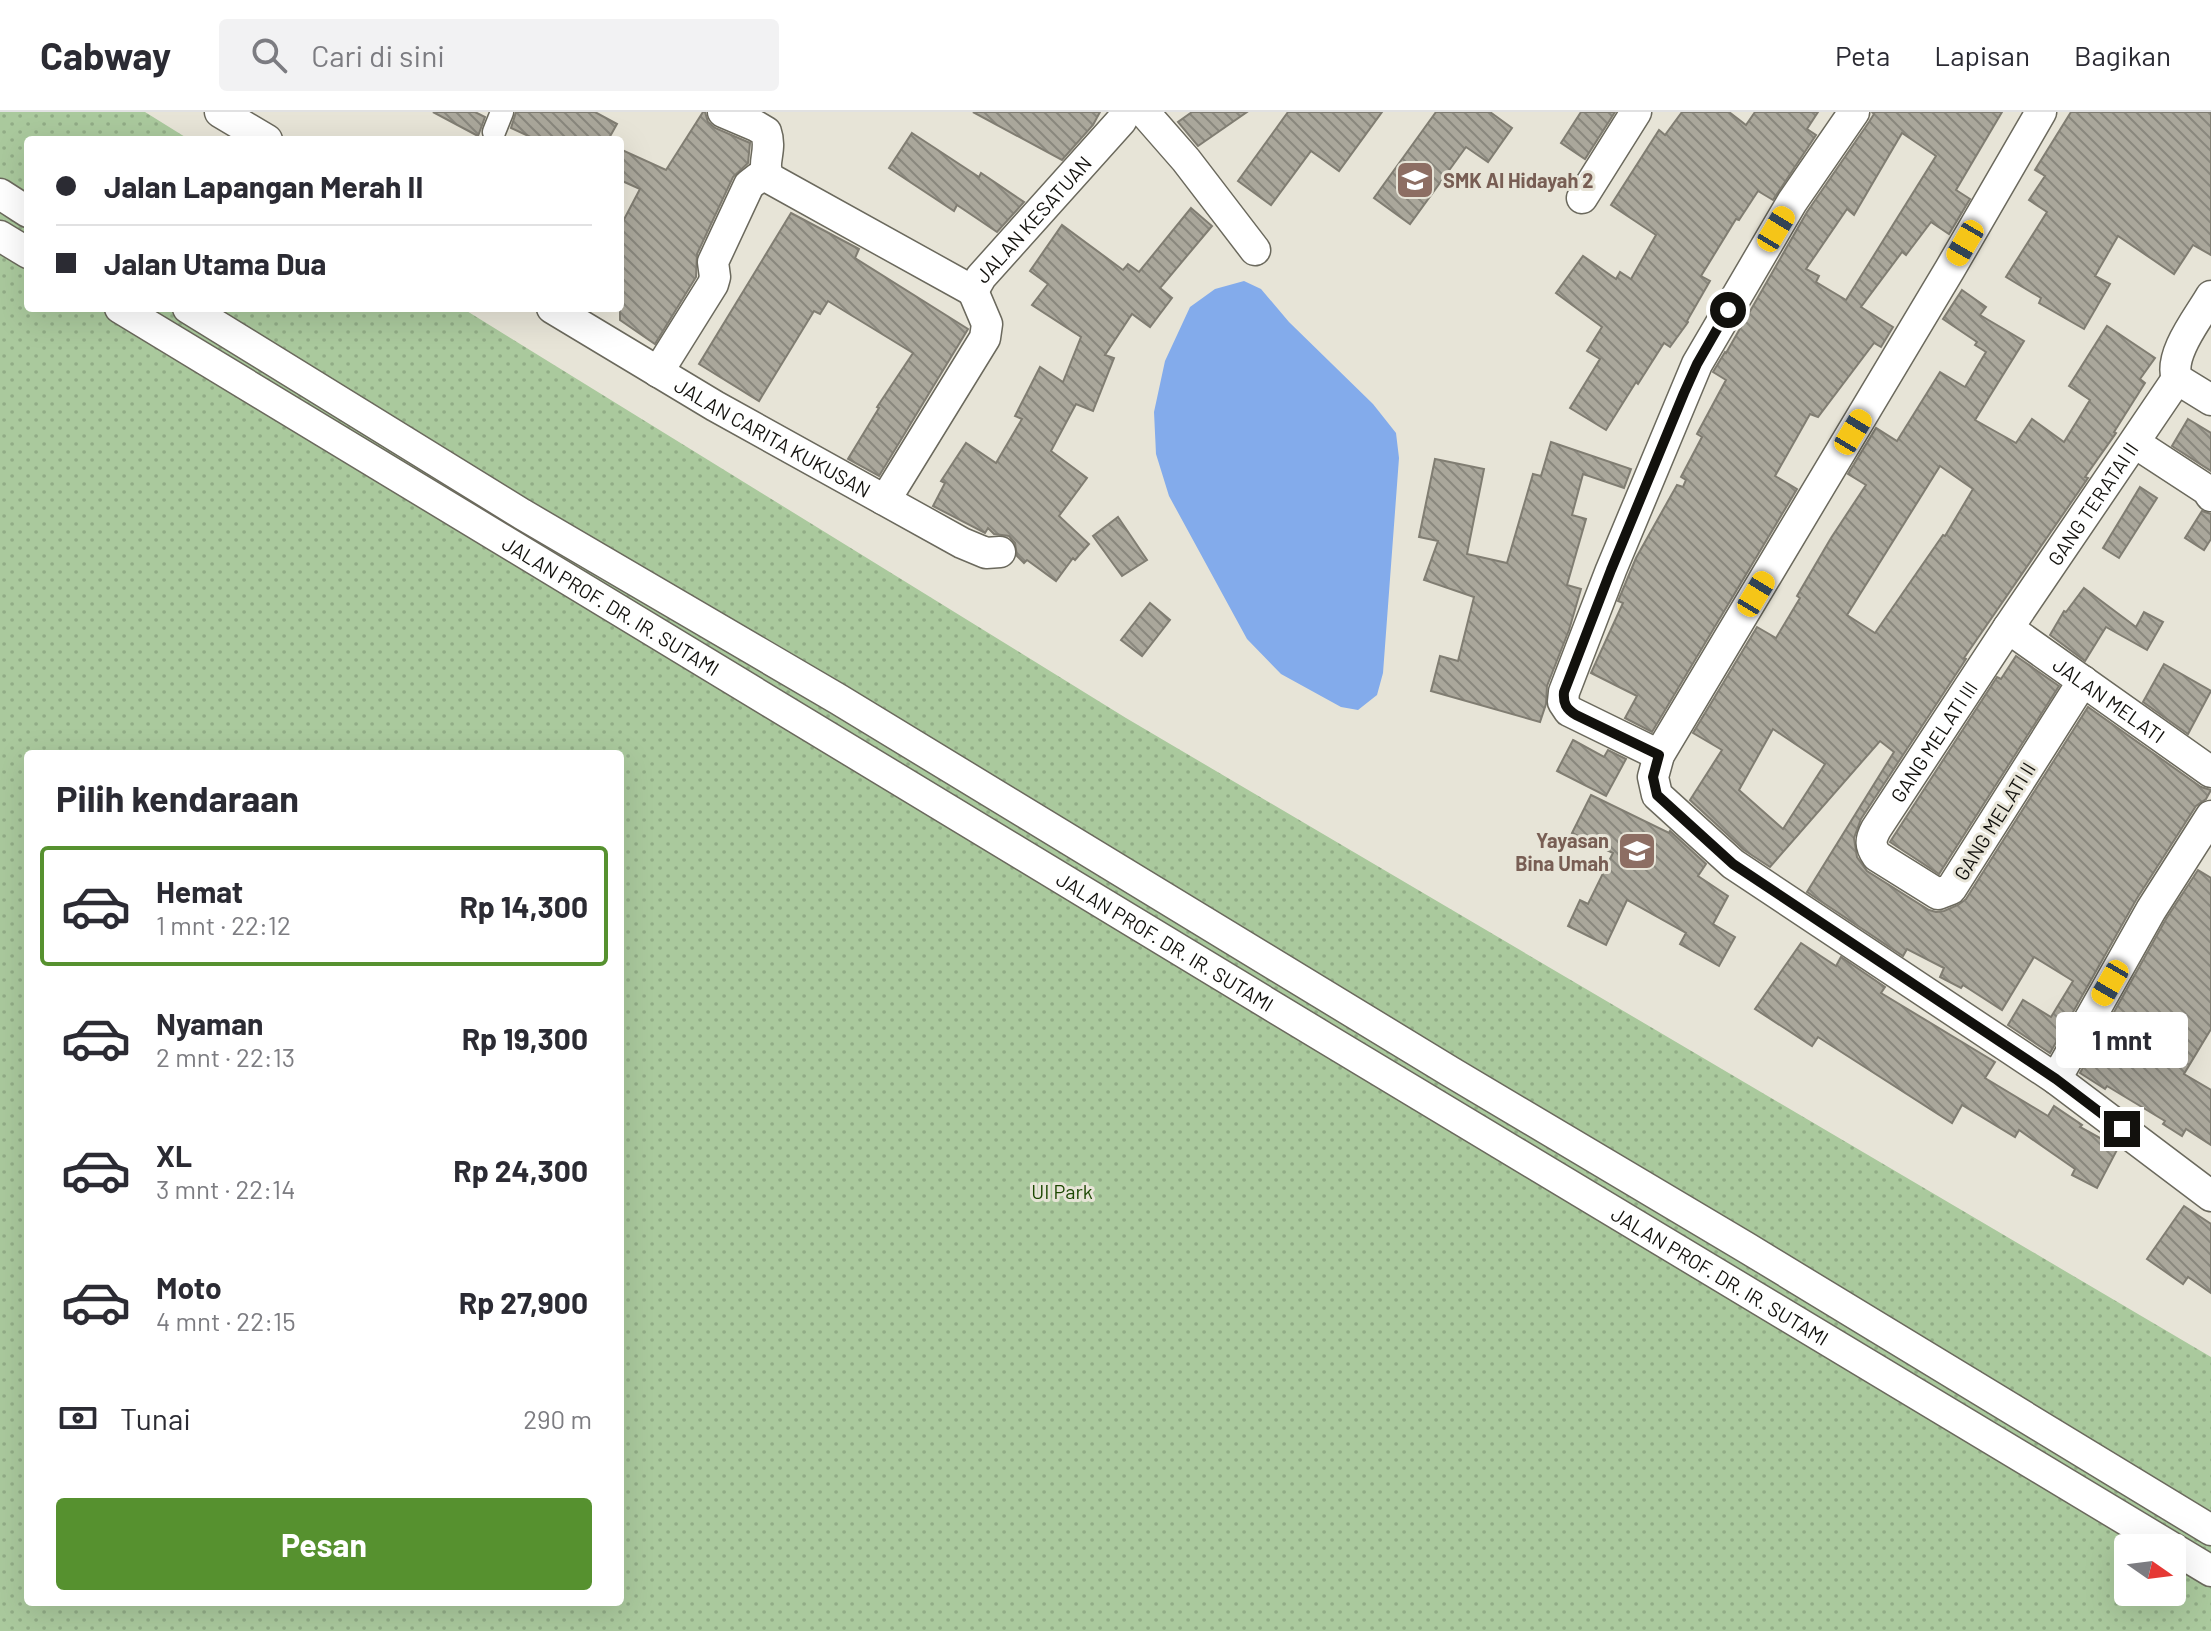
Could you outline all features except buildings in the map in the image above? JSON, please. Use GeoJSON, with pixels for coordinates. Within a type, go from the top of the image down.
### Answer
{"type":"FeatureCollection","features":[{"type":"Feature","properties":{"kind":"street"},"geometry":{"type":"LineString","coordinates":[[220,112],[260,136]]}},
{"type":"Feature","properties":{"kind":"street"},"geometry":{"type":"LineString","coordinates":[[723,112],[761,119],[769,141],[766,175]]}},
{"type":"Feature","properties":{"kind":"street","name":"JALAN KESATUAN"},"geometry":{"type":"LineString","coordinates":[[883,499],[985,338],[987,324],[973,291],[981,277],[1126,112]]}},
{"type":"Feature","properties":{"kind":"street"},"geometry":{"type":"LineString","coordinates":[[1144,112],[1186,160],[1255,250]]}},
{"type":"Feature","properties":{"kind":"street"},"geometry":{"type":"LineString","coordinates":[[1582,198],[1636,112]]}},
{"type":"Feature","properties":{"kind":"street"},"geometry":{"type":"LineString","coordinates":[[1659,755],[1569,711],[1563,702],[1564,692],[1697,364],[1792,202],[1854,112]]}},
{"type":"Feature","properties":{"kind":"street"},"geometry":{"type":"LineString","coordinates":[[2041,112],[1659,755],[1653,777],[1657,795],[1733,864],[2056,1079],[2211,1196]]}},
{"type":"Feature","properties":{"kind":"street"},"geometry":{"type":"LineString","coordinates":[[658,372],[713,284],[713,262],[749,185],[766,175],[973,291]]}},
{"type":"Feature","properties":{"kind":"street"},"geometry":{"type":"LineString","coordinates":[[0,194],[24,209]]}},
{"type":"Feature","properties":{"kind":"street"},"geometry":{"type":"LineString","coordinates":[[0,236],[24,251]]}},
{"type":"Feature","properties":{"kind":"street"},"geometry":{"type":"LineString","coordinates":[[2211,296],[2178,353],[2174,370],[2177,379],[2211,400]]}},
{"type":"Feature","properties":{"kind":"street","name":"JALAN PROF. DR. IR. SUTAMI"},"geometry":{"type":"LineString","coordinates":[[127,312],[1297,1022],[2211,1571]]}},
{"type":"Feature","properties":{"kind":"street","name":"JALAN PROF. DR. IR. SUTAMI"},"geometry":{"type":"LineString","coordinates":[[194,312],[522,514],[824,690],[2211,1530]]}},
{"type":"Feature","properties":{"kind":"street","name":"JALAN CARITA KUKUSAN"},"geometry":{"type":"LineString","coordinates":[[559,312],[658,372],[973,549],[986,553],[1000,552]]}},
{"type":"Feature","properties":{"kind":"street","name":"GANG TERATAI II"},"geometry":{"type":"LineString","coordinates":[[2008,628],[2177,379]]}},
{"type":"Feature","properties":{"kind":"street"},"geometry":{"type":"LineString","coordinates":[[2135,443],[2207,490],[2211,496]]}},
{"type":"Feature","properties":{"kind":"street","name":"JALAN MELATI"},"geometry":{"type":"LineString","coordinates":[[2008,628],[2211,772]]}},
{"type":"Feature","properties":{"kind":"street","name":"GANG MELATI III"},"geometry":{"type":"LineString","coordinates":[[1877,856],[1871,839],[1876,829],[2008,628]]}},
{"type":"Feature","properties":{"kind":"street","name":"GANG MELATI II"},"geometry":{"type":"LineString","coordinates":[[1877,856],[1938,894],[1951,889],[2083,681]]}},
{"type":"Feature","properties":{"kind":"street"},"geometry":{"type":"LineString","coordinates":[[2056,1079],[2151,910],[2211,816]]}},
{"type":"Feature","properties":{"kind":"green space","name":"UI Park"},"geometry":{"type":"Polygon","coordinates":[[[0,112],[145,112],[184,136],[24,136],[24,312],[468,312],[1126,718],[2211,1357],[2211,1631],[0,1631],[0,112]]]}},
{"type":"Feature","properties":{"kind":"water"},"geometry":{"type":"Polygon","coordinates":[[[1244,281],[1261,289],[1289,322],[1373,404],[1396,433],[1399,458],[1383,673],[1377,695],[1358,710],[1341,707],[1281,674],[1247,639],[1169,496],[1156,454],[1154,412],[1165,361],[1190,307],[1215,289],[1244,281]]]}},
{"type":"Feature","properties":{"kind":"place","name":"SMK Al Hidayah 2"},"geometry":{"type":"Point","coordinates":[1415,180]}},
{"type":"Feature","properties":{"kind":"place","name":"Yayasan Bina Umah"},"geometry":{"type":"Point","coordinates":[1637,851]}},
{"type":"Feature","properties":{"kind":"route"},"geometry":{"type":"LineString","coordinates":[[1728,310],[1684,393],[1611,570],[1564,692],[1563,702],[1576,715],[1659,755],[1653,777],[1657,795],[1733,864],[2056,1079],[2122,1129]]}}]}
